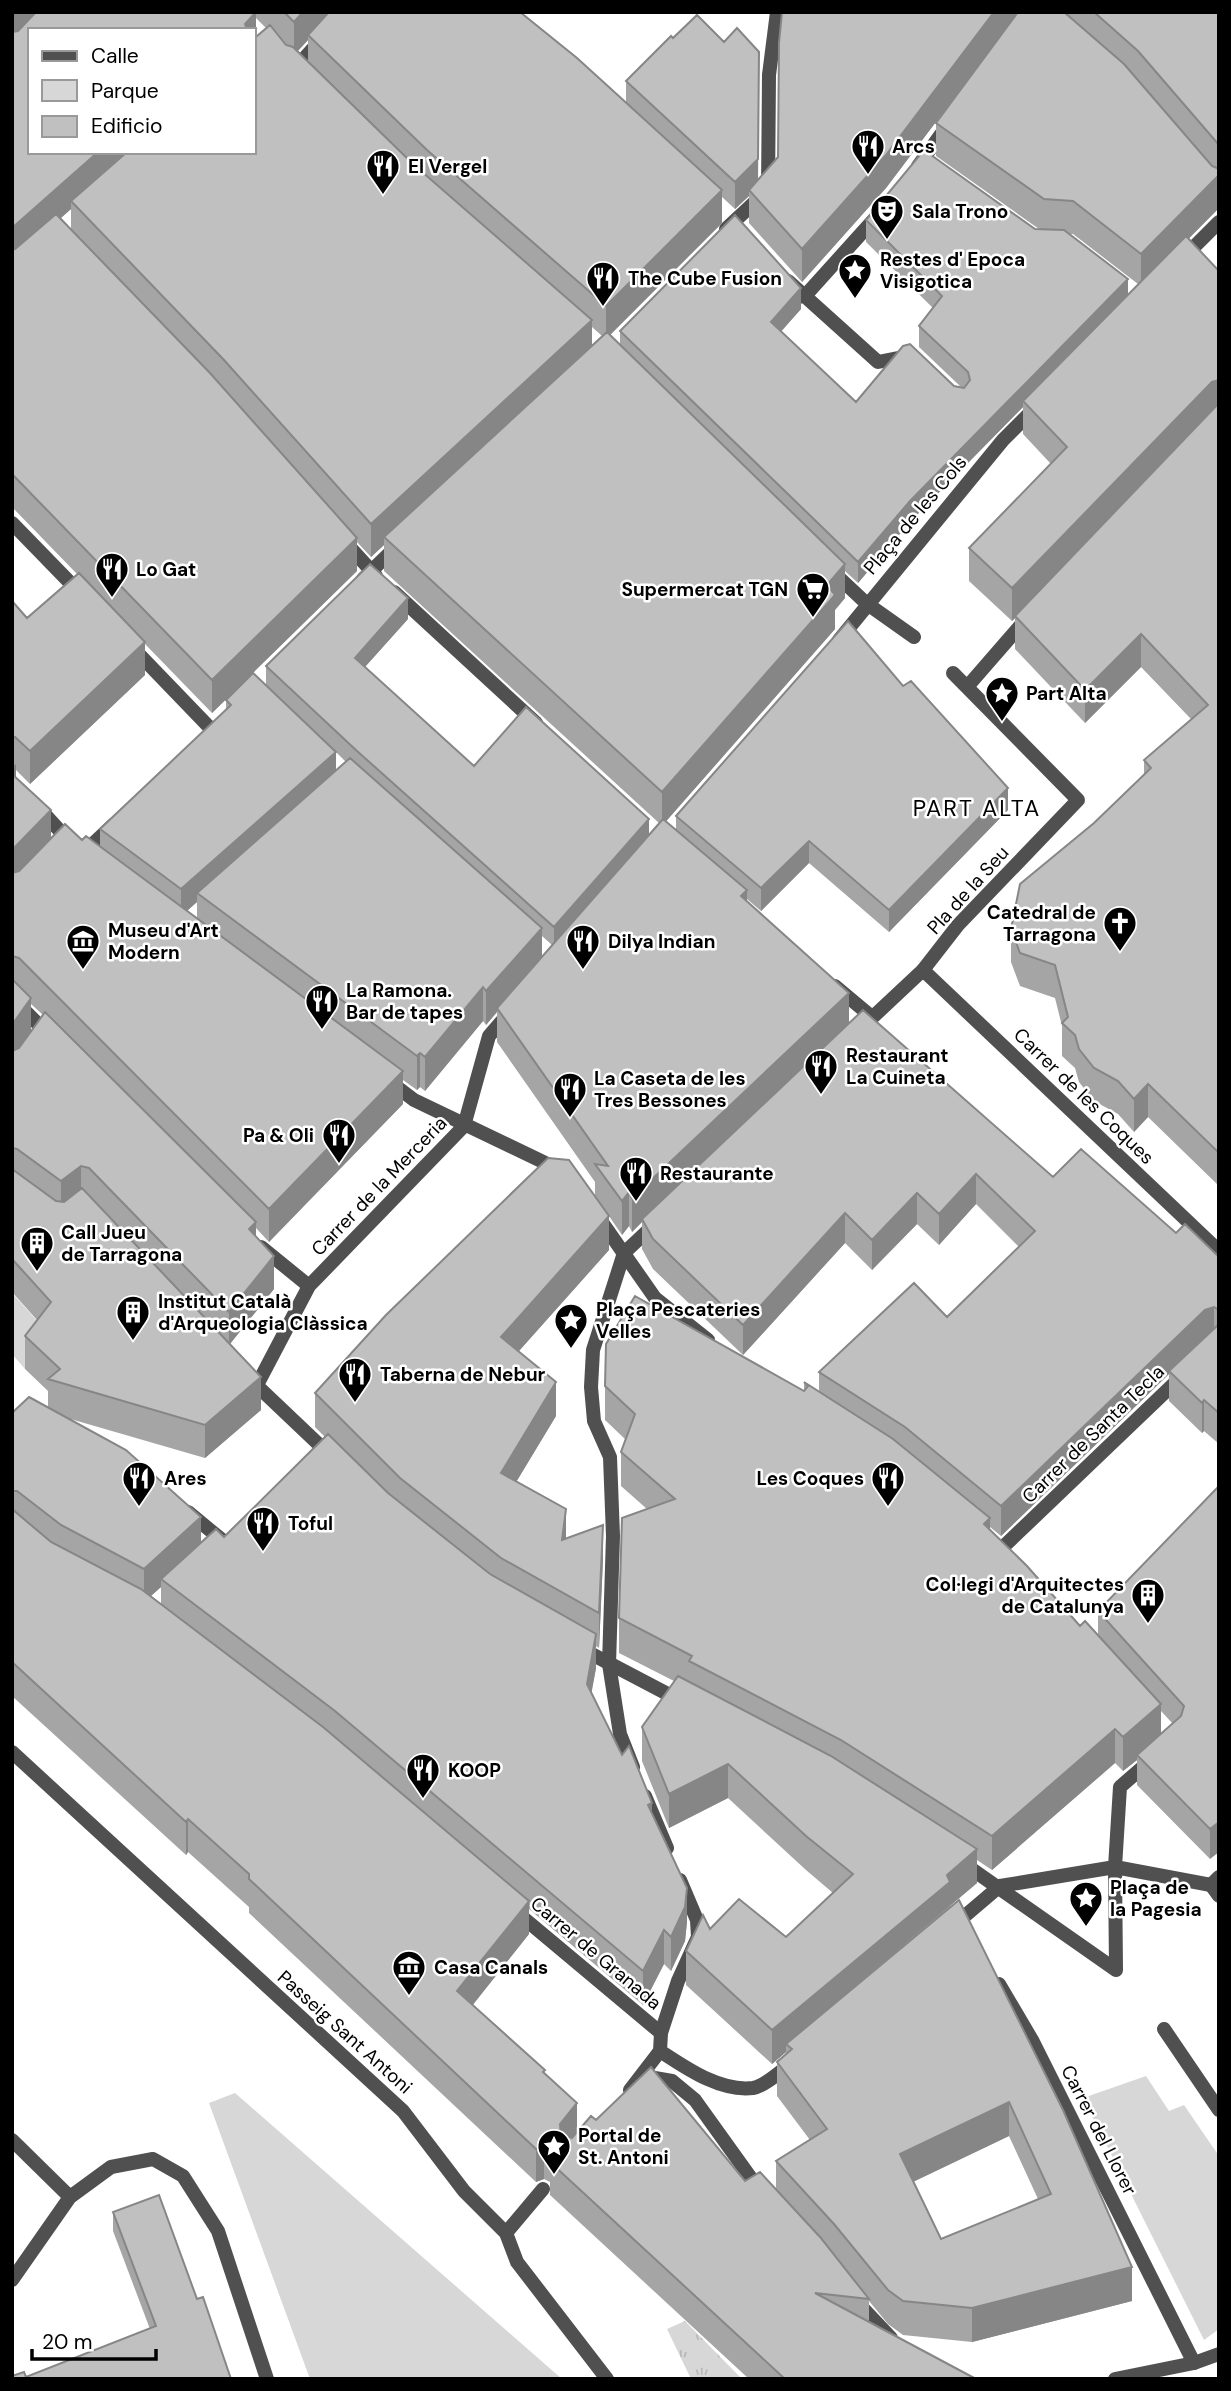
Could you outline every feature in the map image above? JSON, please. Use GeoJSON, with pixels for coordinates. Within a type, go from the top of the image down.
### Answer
{"type":"FeatureCollection","features":[{"type":"Feature","properties":{"kind":"street"},"geometry":{"type":"LineString","coordinates":[[294,71],[346,12]]}},
{"type":"Feature","properties":{"kind":"street"},"geometry":{"type":"LineString","coordinates":[[715,241],[768,190],[769,75],[777,12]]}},
{"type":"Feature","properties":{"kind":"street"},"geometry":{"type":"LineString","coordinates":[[907,179],[928,163],[954,117]]}},
{"type":"Feature","properties":{"kind":"street"},"geometry":{"type":"LineString","coordinates":[[799,293],[860,237],[892,198]]}},
{"type":"Feature","properties":{"kind":"street"},"geometry":{"type":"LineString","coordinates":[[1171,271],[1219,222]]}},
{"type":"Feature","properties":{"kind":"street"},"geometry":{"type":"LineString","coordinates":[[778,270],[799,293],[878,362],[918,359]]}},
{"type":"Feature","properties":{"kind":"street","name":"Plaça de les Cols"},"geometry":{"type":"LineString","coordinates":[[914,636],[866,603],[999,436],[1045,398]]}},
{"type":"Feature","properties":{"kind":"street"},"geometry":{"type":"LineString","coordinates":[[12,523],[88,601]]}},
{"type":"Feature","properties":{"kind":"street"},"geometry":{"type":"LineString","coordinates":[[334,530],[370,571],[551,737]]}},
{"type":"Feature","properties":{"kind":"street"},"geometry":{"type":"LineString","coordinates":[[351,590],[411,533]]}},
{"type":"Feature","properties":{"kind":"street"},"geometry":{"type":"LineString","coordinates":[[822,562],[866,603],[828,651]]}},
{"type":"Feature","properties":{"kind":"street"},"geometry":{"type":"LineString","coordinates":[[967,687],[1038,607]]}},
{"type":"Feature","properties":{"kind":"street"},"geometry":{"type":"LineString","coordinates":[[126,641],[211,730]]}},
{"type":"Feature","properties":{"kind":"street","name":"Pla de la Seu"},"geometry":{"type":"LineString","coordinates":[[923,970],[958,925],[1078,800],[953,673]]}},
{"type":"Feature","properties":{"kind":"street"},"geometry":{"type":"LineString","coordinates":[[31,799],[63,845],[88,859],[122,816]]}},
{"type":"Feature","properties":{"kind":"street"},"geometry":{"type":"LineString","coordinates":[[848,1040],[923,970]]}},
{"type":"Feature","properties":{"kind":"street","name":"Carrer de les Coques"},"geometry":{"type":"LineString","coordinates":[[923,970],[1219,1251]]}},
{"type":"Feature","properties":{"kind":"street"},"geometry":{"type":"LineString","coordinates":[[827,979],[872,1017]]}},
{"type":"Feature","properties":{"kind":"street"},"geometry":{"type":"LineString","coordinates":[[12,998],[40,1035],[63,1049]]}},
{"type":"Feature","properties":{"kind":"street","name":"Carrer de la Merceria"},"geometry":{"type":"LineString","coordinates":[[257,1385],[309,1286],[464,1126],[489,1036],[522,998]]}},
{"type":"Feature","properties":{"kind":"street"},"geometry":{"type":"LineString","coordinates":[[380,1075],[414,1100],[565,1172],[573,1183]]}},
{"type":"Feature","properties":{"kind":"street"},"geometry":{"type":"LineString","coordinates":[[589,1204],[655,1298],[715,1346]]}},
{"type":"Feature","properties":{"kind":"street"},"geometry":{"type":"LineString","coordinates":[[617,2105],[660,2051],[660,2033],[678,1981],[698,1937],[697,1920],[620,1734],[609,1664],[613,1536],[610,1457],[594,1421],[591,1387],[593,1350],[624,1253],[663,1216]]}},
{"type":"Feature","properties":{"kind":"street"},"geometry":{"type":"LineString","coordinates":[[254,1240],[309,1286]]}},
{"type":"Feature","properties":{"kind":"street","name":"Carrer de Santa Tecla"},"geometry":{"type":"LineString","coordinates":[[1001,1550],[1192,1366]]}},
{"type":"Feature","properties":{"kind":"street"},"geometry":{"type":"LineString","coordinates":[[240,1370],[257,1385],[319,1454],[346,1471]]}},
{"type":"Feature","properties":{"kind":"street"},"geometry":{"type":"LineString","coordinates":[[172,1498],[223,1540]]}},
{"type":"Feature","properties":{"kind":"street"},"geometry":{"type":"LineString","coordinates":[[564,1639],[690,1705]]}},
{"type":"Feature","properties":{"kind":"street"},"geometry":{"type":"LineString","coordinates":[[953,1857],[1000,1886],[1116,1970],[1115,1867],[1120,1787],[1166,1747]]}},
{"type":"Feature","properties":{"kind":"street","name":"Passeig Sant Antoni"},"geometry":{"type":"LineString","coordinates":[[12,1752],[403,2111],[464,2192],[506,2233],[517,2262],[607,2379]]}},
{"type":"Feature","properties":{"kind":"street"},"geometry":{"type":"LineString","coordinates":[[941,1936],[965,1925],[1000,1886],[1115,1867],[1216,1886]]}},
{"type":"Feature","properties":{"kind":"street","name":"Carrer de Granada"},"geometry":{"type":"LineString","coordinates":[[499,1897],[660,2033]]}},
{"type":"Feature","properties":{"kind":"street","name":"Carrer del Llorer"},"geometry":{"type":"LineString","coordinates":[[990,1968],[1032,2040],[1194,2363]]}},
{"type":"Feature","properties":{"kind":"street"},"geometry":{"type":"LineString","coordinates":[[1164,2029],[1219,2110]]}},
{"type":"Feature","properties":{"kind":"street"},"geometry":{"type":"LineString","coordinates":[[660,2051],[715,2082],[755,2088],[800,2056]]}},
{"type":"Feature","properties":{"kind":"street"},"geometry":{"type":"LineString","coordinates":[[642,2076],[672,2081],[695,2100],[767,2199]]}},
{"type":"Feature","properties":{"kind":"street"},"geometry":{"type":"LineString","coordinates":[[12,2140],[70,2197]]}},
{"type":"Feature","properties":{"kind":"street"},"geometry":{"type":"LineString","coordinates":[[12,2280],[70,2197],[111,2167],[153,2159],[183,2176],[218,2231],[267,2379]]}},
{"type":"Feature","properties":{"kind":"street"},"geometry":{"type":"LineString","coordinates":[[506,2233],[544,2189]]}},
{"type":"Feature","properties":{"kind":"street"},"geometry":{"type":"LineString","coordinates":[[850,2293],[881,2331],[900,2345]]}},
{"type":"Feature","properties":{"kind":"street"},"geometry":{"type":"LineString","coordinates":[[1115,2379],[1194,2363],[1219,2354]]}},
{"type":"Feature","properties":{"kind":"green space"},"geometry":{"type":"Polygon","coordinates":[[[12,1293],[50,1335],[25,1369],[12,1354],[12,1293]]]}},
{"type":"Feature","properties":{"kind":"green space"},"geometry":{"type":"Polygon","coordinates":[[[1146,2076],[1169,2111],[1184,2105],[1219,2156],[1219,2329],[1204,2340],[1083,2098],[1146,2076]]]}},
{"type":"Feature","properties":{"kind":"green space"},"geometry":{"type":"Polygon","coordinates":[[[235,2093],[562,2379],[310,2379],[209,2103],[235,2093]]]}},
{"type":"Feature","properties":{"kind":"green space"},"geometry":{"type":"Polygon","coordinates":[[[685,2321],[742,2379],[691,2379],[667,2329],[685,2321]]]}},
{"type":"Feature","properties":{"kind":"building"},"geometry":{"type":"Polygon","coordinates":[[[36,12],[256,12],[245,24],[246,28],[28,28],[28,154],[96,154],[12,228],[12,32],[18,31],[36,12]]]}},
{"type":"Feature","properties":{"kind":"building"},"geometry":{"type":"Polygon","coordinates":[[[284,12],[303,12],[294,22],[284,12]]]}},
{"type":"Feature","properties":{"kind":"building"},"geometry":{"type":"Polygon","coordinates":[[[329,12],[520,12],[577,58],[722,190],[606,306],[427,150],[308,35],[329,12]]]}},
{"type":"Feature","properties":{"kind":"building"},"geometry":{"type":"Polygon","coordinates":[[[782,12],[994,12],[886,155],[802,249],[749,190],[778,157],[779,43],[782,12]]]}},
{"type":"Feature","properties":{"kind":"building"},"geometry":{"type":"Polygon","coordinates":[[[1018,12],[1064,12],[1124,64],[1212,166],[1219,169],[1219,175],[1141,254],[1073,201],[1044,199],[936,123],[1018,12]]]}},
{"type":"Feature","properties":{"kind":"building"},"geometry":{"type":"Polygon","coordinates":[[[1094,12],[1219,12],[1219,145],[1138,51],[1094,12]]]}},
{"type":"Feature","properties":{"kind":"building"},"geometry":{"type":"Polygon","coordinates":[[[697,15],[724,42],[737,28],[759,52],[758,159],[735,182],[626,81],[671,36],[673,38],[697,15]]]}},
{"type":"Feature","properties":{"kind":"building"},"geometry":{"type":"Polygon","coordinates":[[[270,25],[286,45],[293,47],[413,164],[592,320],[371,524],[224,360],[71,201],[125,154],[256,154],[257,36],[270,25]]]}},
{"type":"Feature","properties":{"kind":"building"},"geometry":{"type":"Polygon","coordinates":[[[924,150],[1035,229],[1064,230],[1128,279],[910,501],[858,562],[620,331],[735,215],[801,288],[771,322],[856,402],[903,346],[910,344],[954,386],[964,388],[970,380],[968,372],[919,326],[942,296],[866,220],[924,150]]]}},
{"type":"Feature","properties":{"kind":"building"},"geometry":{"type":"Polygon","coordinates":[[[56,214],[210,373],[357,538],[212,680],[12,474],[12,248],[15,249],[56,214]]]}},
{"type":"Feature","properties":{"kind":"building"},"geometry":{"type":"Polygon","coordinates":[[[1186,236],[1219,271],[1219,380],[1212,382],[1012,588],[969,548],[1067,447],[1023,401],[1186,236]]]}},
{"type":"Feature","properties":{"kind":"building"},"geometry":{"type":"Polygon","coordinates":[[[607,332],[845,564],[827,585],[835,595],[662,792],[384,537],[607,332]]]}},
{"type":"Feature","properties":{"kind":"building"},"geometry":{"type":"Polygon","coordinates":[[[1219,403],[1219,1153],[1148,1084],[1134,1099],[1118,1081],[1094,1068],[1079,1049],[1075,1035],[1062,1023],[1068,1017],[1055,965],[1020,953],[1011,929],[1020,884],[1094,823],[1151,768],[1144,760],[1208,705],[1141,634],[1085,690],[1015,616],[1219,403]]]}},
{"type":"Feature","properties":{"kind":"building"},"geometry":{"type":"Polygon","coordinates":[[[370,564],[408,598],[355,658],[474,766],[526,707],[649,819],[554,927],[266,666],[370,564]]]}},
{"type":"Feature","properties":{"kind":"building"},"geometry":{"type":"Polygon","coordinates":[[[79,573],[145,642],[30,751],[12,737],[12,601],[27,618],[79,573]]]}},
{"type":"Feature","properties":{"kind":"building"},"geometry":{"type":"Polygon","coordinates":[[[848,621],[903,686],[911,681],[1008,788],[889,910],[809,841],[761,888],[676,816],[848,621]]]}},
{"type":"Feature","properties":{"kind":"building"},"geometry":{"type":"Polygon","coordinates":[[[253,673],[336,752],[181,889],[100,829],[231,705],[226,700],[253,673]]]}},
{"type":"Feature","properties":{"kind":"building"},"geometry":{"type":"Polygon","coordinates":[[[350,758],[542,928],[486,991],[483,987],[425,1057],[420,1053],[417,1056],[197,893],[350,758]]]}},
{"type":"Feature","properties":{"kind":"building"},"geometry":{"type":"Polygon","coordinates":[[[12,774],[51,810],[12,850],[12,774]]]}},
{"type":"Feature","properties":{"kind":"building"},"geometry":{"type":"Polygon","coordinates":[[[663,819],[747,890],[741,896],[849,993],[632,1198],[629,1192],[622,1201],[595,1164],[608,1166],[497,1008],[663,819]]]}},
{"type":"Feature","properties":{"kind":"building"},"geometry":{"type":"Polygon","coordinates":[[[65,824],[82,840],[86,836],[403,1071],[269,1209],[19,958],[12,956],[12,873],[19,871],[65,824]]]}},
{"type":"Feature","properties":{"kind":"building"},"geometry":{"type":"Polygon","coordinates":[[[12,979],[31,998],[12,1025],[12,979]]]}},
{"type":"Feature","properties":{"kind":"building"},"geometry":{"type":"Polygon","coordinates":[[[863,1010],[1053,1177],[1081,1149],[1176,1233],[1185,1224],[1219,1257],[1219,1310],[1214,1307],[1205,1310],[1001,1506],[905,1427],[819,1372],[914,1283],[947,1317],[1035,1231],[976,1174],[939,1214],[917,1193],[872,1240],[845,1213],[743,1325],[653,1239],[642,1219],[863,1010]]]}},
{"type":"Feature","properties":{"kind":"building"},"geometry":{"type":"Polygon","coordinates":[[[45,1012],[256,1222],[249,1229],[274,1256],[229,1312],[89,1168],[81,1166],[61,1181],[12,1148],[12,1051],[19,1048],[45,1012]]]}},
{"type":"Feature","properties":{"kind":"building"},"geometry":{"type":"Polygon","coordinates":[[[548,1158],[569,1160],[609,1216],[501,1337],[556,1382],[501,1473],[566,1509],[562,1540],[603,1525],[599,1613],[501,1558],[400,1478],[315,1393],[386,1315],[548,1158]]]}},
{"type":"Feature","properties":{"kind":"building"},"geometry":{"type":"Polygon","coordinates":[[[12,1169],[56,1201],[64,1202],[82,1188],[261,1377],[205,1425],[48,1379],[60,1369],[25,1336],[51,1302],[12,1259],[12,1169]]]}},
{"type":"Feature","properties":{"kind":"building"},"geometry":{"type":"Polygon","coordinates":[[[635,1296],[804,1391],[808,1386],[804,1382],[893,1439],[990,1518],[984,1524],[1027,1566],[1080,1626],[1085,1621],[1161,1704],[1123,1737],[1115,1729],[992,1836],[841,1740],[689,1661],[692,1656],[619,1618],[622,1518],[675,1499],[621,1452],[635,1414],[605,1386],[606,1344],[635,1296]]]}},
{"type":"Feature","properties":{"kind":"building"},"geometry":{"type":"Polygon","coordinates":[[[1219,1324],[1219,1413],[1204,1400],[1202,1403],[1169,1371],[1219,1324]]]}},
{"type":"Feature","properties":{"kind":"building"},"geometry":{"type":"Polygon","coordinates":[[[29,1397],[126,1450],[201,1517],[144,1569],[61,1525],[17,1491],[12,1491],[12,1413],[29,1397]]]}},
{"type":"Feature","properties":{"kind":"building"},"geometry":{"type":"Polygon","coordinates":[[[328,1434],[388,1493],[490,1574],[596,1634],[587,1684],[622,1755],[629,1746],[652,1803],[648,1805],[687,1888],[685,1907],[671,1937],[664,1930],[643,1971],[335,1711],[161,1579],[216,1529],[224,1537],[328,1434]]]}},
{"type":"Feature","properties":{"kind":"building"},"geometry":{"type":"Polygon","coordinates":[[[1219,1486],[1219,1822],[1210,1829],[1137,1755],[1181,1716],[1184,1706],[1098,1611],[1219,1486]]]}},
{"type":"Feature","properties":{"kind":"building"},"geometry":{"type":"Polygon","coordinates":[[[12,1509],[51,1542],[141,1589],[323,1727],[529,1901],[457,1991],[545,2070],[543,2072],[577,2103],[560,2124],[561,2136],[572,2138],[591,2116],[596,2120],[651,2067],[745,2181],[760,2172],[820,2237],[869,2299],[815,2293],[976,2379],[785,2379],[550,2162],[550,2149],[544,2146],[536,2149],[249,1879],[249,1874],[188,1819],[186,1822],[12,1662],[12,1509]]]}},
{"type":"Feature","properties":{"kind":"building"},"geometry":{"type":"Polygon","coordinates":[[[678,1676],[831,1756],[977,1849],[947,1875],[950,1882],[772,2030],[686,1951],[703,1915],[710,1929],[739,1899],[786,1937],[853,1874],[806,1836],[728,1764],[669,1794],[642,1727],[678,1676]]]}},
{"type":"Feature","properties":{"kind":"building"},"geometry":{"type":"Polygon","coordinates":[[[959,1900],[1063,2110],[1132,2267],[972,2308],[903,2301],[888,2290],[834,2224],[776,2161],[827,2129],[777,2062],[792,2049],[786,2044],[959,1900]],[[1009,2102],[900,2154],[941,2239],[1051,2194],[1009,2102]]]}},
{"type":"Feature","properties":{"kind":"building"},"geometry":{"type":"Polygon","coordinates":[[[159,2195],[197,2299],[203,2297],[231,2379],[12,2379],[12,2376],[24,2372],[26,2377],[156,2326],[113,2212],[159,2195]]]}},
{"type":"Feature","properties":{"kind":"place","name":"Arcs"},"geometry":{"type":"Point","coordinates":[868,176]}},
{"type":"Feature","properties":{"kind":"place","name":"El Vergel"},"geometry":{"type":"Point","coordinates":[383,196]}},
{"type":"Feature","properties":{"kind":"place","name":"Sala Trono"},"geometry":{"type":"Point","coordinates":[887,241]}},
{"type":"Feature","properties":{"kind":"place","name":"Restes d' Epoca Visigotica"},"geometry":{"type":"Point","coordinates":[855,300]}},
{"type":"Feature","properties":{"kind":"place","name":"The Cube Fusion"},"geometry":{"type":"Point","coordinates":[603,308]}},
{"type":"Feature","properties":{"kind":"place","name":"Lo Gat"},"geometry":{"type":"Point","coordinates":[112,599]}},
{"type":"Feature","properties":{"kind":"place","name":"Supermercat TGN"},"geometry":{"type":"Point","coordinates":[813,619]}},
{"type":"Feature","properties":{"kind":"place","name":"Part Alta"},"geometry":{"type":"Point","coordinates":[1002,723]}},
{"type":"Feature","properties":{"kind":"place","name":"Catedral de Tarragona"},"geometry":{"type":"Point","coordinates":[1120,953]}},
{"type":"Feature","properties":{"kind":"place","name":"Museu d'Art Modern"},"geometry":{"type":"Point","coordinates":[83,971]}},
{"type":"Feature","properties":{"kind":"place","name":"Dilya Indian"},"geometry":{"type":"Point","coordinates":[583,971]}},
{"type":"Feature","properties":{"kind":"place","name":"La Ramona. Bar de tapes"},"geometry":{"type":"Point","coordinates":[322,1031]}},
{"type":"Feature","properties":{"kind":"place","name":"Restaurant La Cuineta"},"geometry":{"type":"Point","coordinates":[821,1096]}},
{"type":"Feature","properties":{"kind":"place","name":"La Caseta de les Tres Bessones"},"geometry":{"type":"Point","coordinates":[570,1119]}},
{"type":"Feature","properties":{"kind":"place","name":"Pa & Oli"},"geometry":{"type":"Point","coordinates":[339,1165]}},
{"type":"Feature","properties":{"kind":"place","name":"Restaurante"},"geometry":{"type":"Point","coordinates":[636,1203]}},
{"type":"Feature","properties":{"kind":"place","name":"Call Jueu de Tarragona"},"geometry":{"type":"Point","coordinates":[37,1273]}},
{"type":"Feature","properties":{"kind":"place","name":"Institut Català d'Arqueologia Clàssica"},"geometry":{"type":"Point","coordinates":[133,1342]}},
{"type":"Feature","properties":{"kind":"place","name":"Plaça Pescateries Velles"},"geometry":{"type":"Point","coordinates":[571,1350]}},
{"type":"Feature","properties":{"kind":"place","name":"Taberna de Nebur"},"geometry":{"type":"Point","coordinates":[355,1404]}},
{"type":"Feature","properties":{"kind":"place","name":"Ares"},"geometry":{"type":"Point","coordinates":[139,1508]}},
{"type":"Feature","properties":{"kind":"place","name":"Les Coques"},"geometry":{"type":"Point","coordinates":[888,1508]}},
{"type":"Feature","properties":{"kind":"place","name":"Toful"},"geometry":{"type":"Point","coordinates":[263,1553]}},
{"type":"Feature","properties":{"kind":"place","name":"Col·legi d'Arquitectes de Catalunya"},"geometry":{"type":"Point","coordinates":[1148,1625]}},
{"type":"Feature","properties":{"kind":"place","name":"KOOP"},"geometry":{"type":"Point","coordinates":[423,1800]}},
{"type":"Feature","properties":{"kind":"place","name":"Plaça de la Pagesia"},"geometry":{"type":"Point","coordinates":[1086,1928]}},
{"type":"Feature","properties":{"kind":"place","name":"Casa Canals"},"geometry":{"type":"Point","coordinates":[409,1997]}},
{"type":"Feature","properties":{"kind":"place","name":"Portal de St. Antoni"},"geometry":{"type":"Point","coordinates":[554,2176]}},
{"type":"Feature","properties":{"kind":"district","name":"PART ALTA"},"geometry":{"type":"Point","coordinates":[977,808]}}]}
